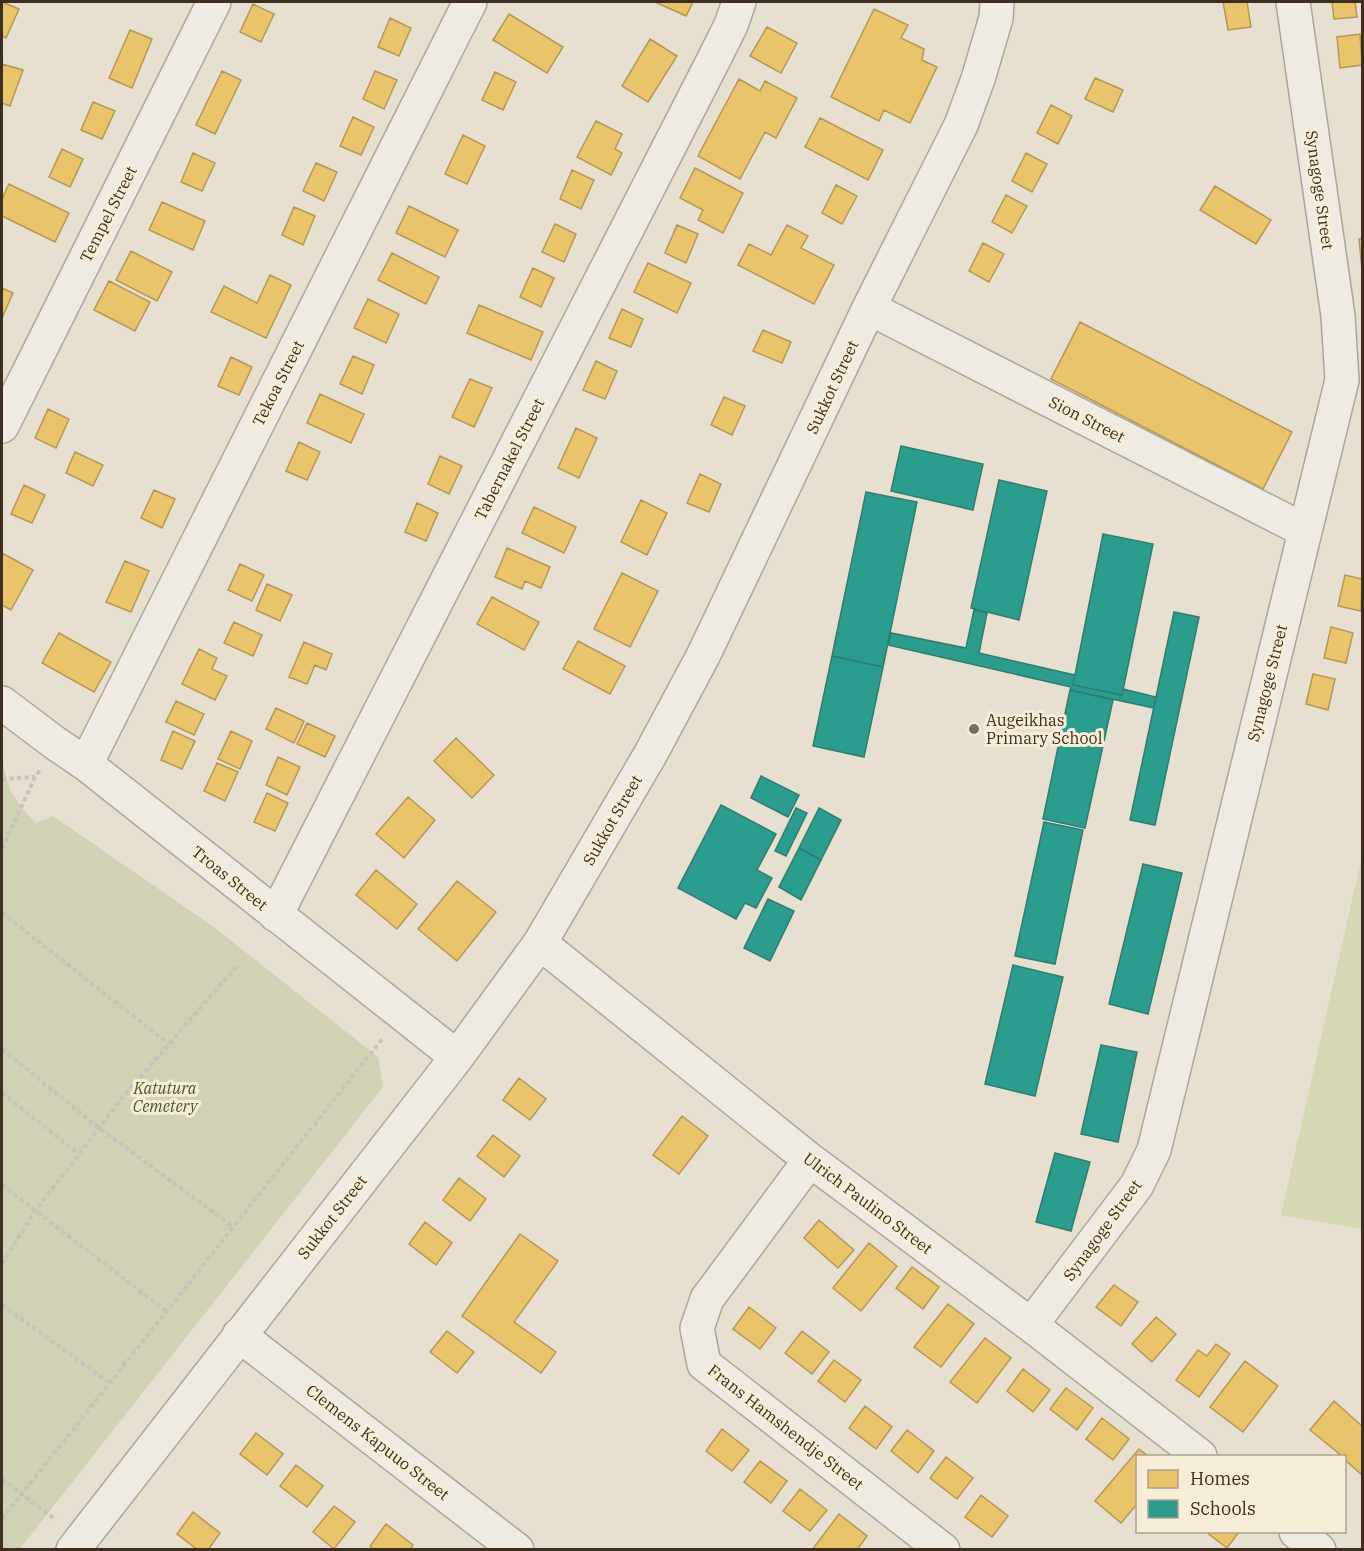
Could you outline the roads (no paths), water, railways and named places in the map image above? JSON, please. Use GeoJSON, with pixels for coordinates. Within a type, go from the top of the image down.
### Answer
{"type":"FeatureCollection","features":[{"type":"Feature","properties":{"kind":"street","name":"Tempel Street"},"geometry":{"type":"LineString","coordinates":[[2,426],[214,2]]}},
{"type":"Feature","properties":{"kind":"street","name":"Tekoa Street"},"geometry":{"type":"LineString","coordinates":[[73,755],[470,2]]}},
{"type":"Feature","properties":{"kind":"street","name":"Tabernakel Street"},"geometry":{"type":"LineString","coordinates":[[276,915],[717,54],[739,2]]}},
{"type":"Feature","properties":{"kind":"street","name":"Sukkot Street"},"geometry":{"type":"LineString","coordinates":[[87,1543],[239,1335],[457,1057],[540,943],[650,755],[703,656],[870,308],[961,125],[978,79],[996,18],[997,2]]}},
{"type":"Feature","properties":{"kind":"street","name":"Synagoge Street"},"geometry":{"type":"LineString","coordinates":[[1031,1324],[1137,1185],[1154,1150],[1342,380],[1338,316],[1293,2]]}},
{"type":"Feature","properties":{"kind":"street","name":"Sion Street"},"geometry":{"type":"LineString","coordinates":[[870,308],[1304,530]]}},
{"type":"Feature","properties":{"kind":"street","name":"Troas Street"},"geometry":{"type":"LineString","coordinates":[[2,703],[73,755],[457,1057]]}},
{"type":"Feature","properties":{"kind":"street","name":"Ulrich Paulino Street"},"geometry":{"type":"LineString","coordinates":[[540,943],[810,1160],[1031,1324],[1199,1455]]}},
{"type":"Feature","properties":{"kind":"street","name":"Frans Hamshendje Street"},"geometry":{"type":"LineString","coordinates":[[810,1160],[707,1299],[697,1328],[704,1364],[943,1550]]}},
{"type":"Feature","properties":{"kind":"street","name":"Clemens Kapuuo Street"},"geometry":{"type":"LineString","coordinates":[[239,1335],[517,1550]]}},
{"type":"Feature","properties":{"kind":"street"},"geometry":{"type":"LineString","coordinates":[[1297,1533],[1319,1550]]}},
{"type":"Feature","properties":{"kind":"place","name":"Augeikhas Primary School"},"geometry":{"type":"Point","coordinates":[974,729]}},
{"type":"Feature","properties":{"kind":"park label","name":"Katutura Cemetery"},"geometry":{"type":"Point","coordinates":[165,1097]}}]}
